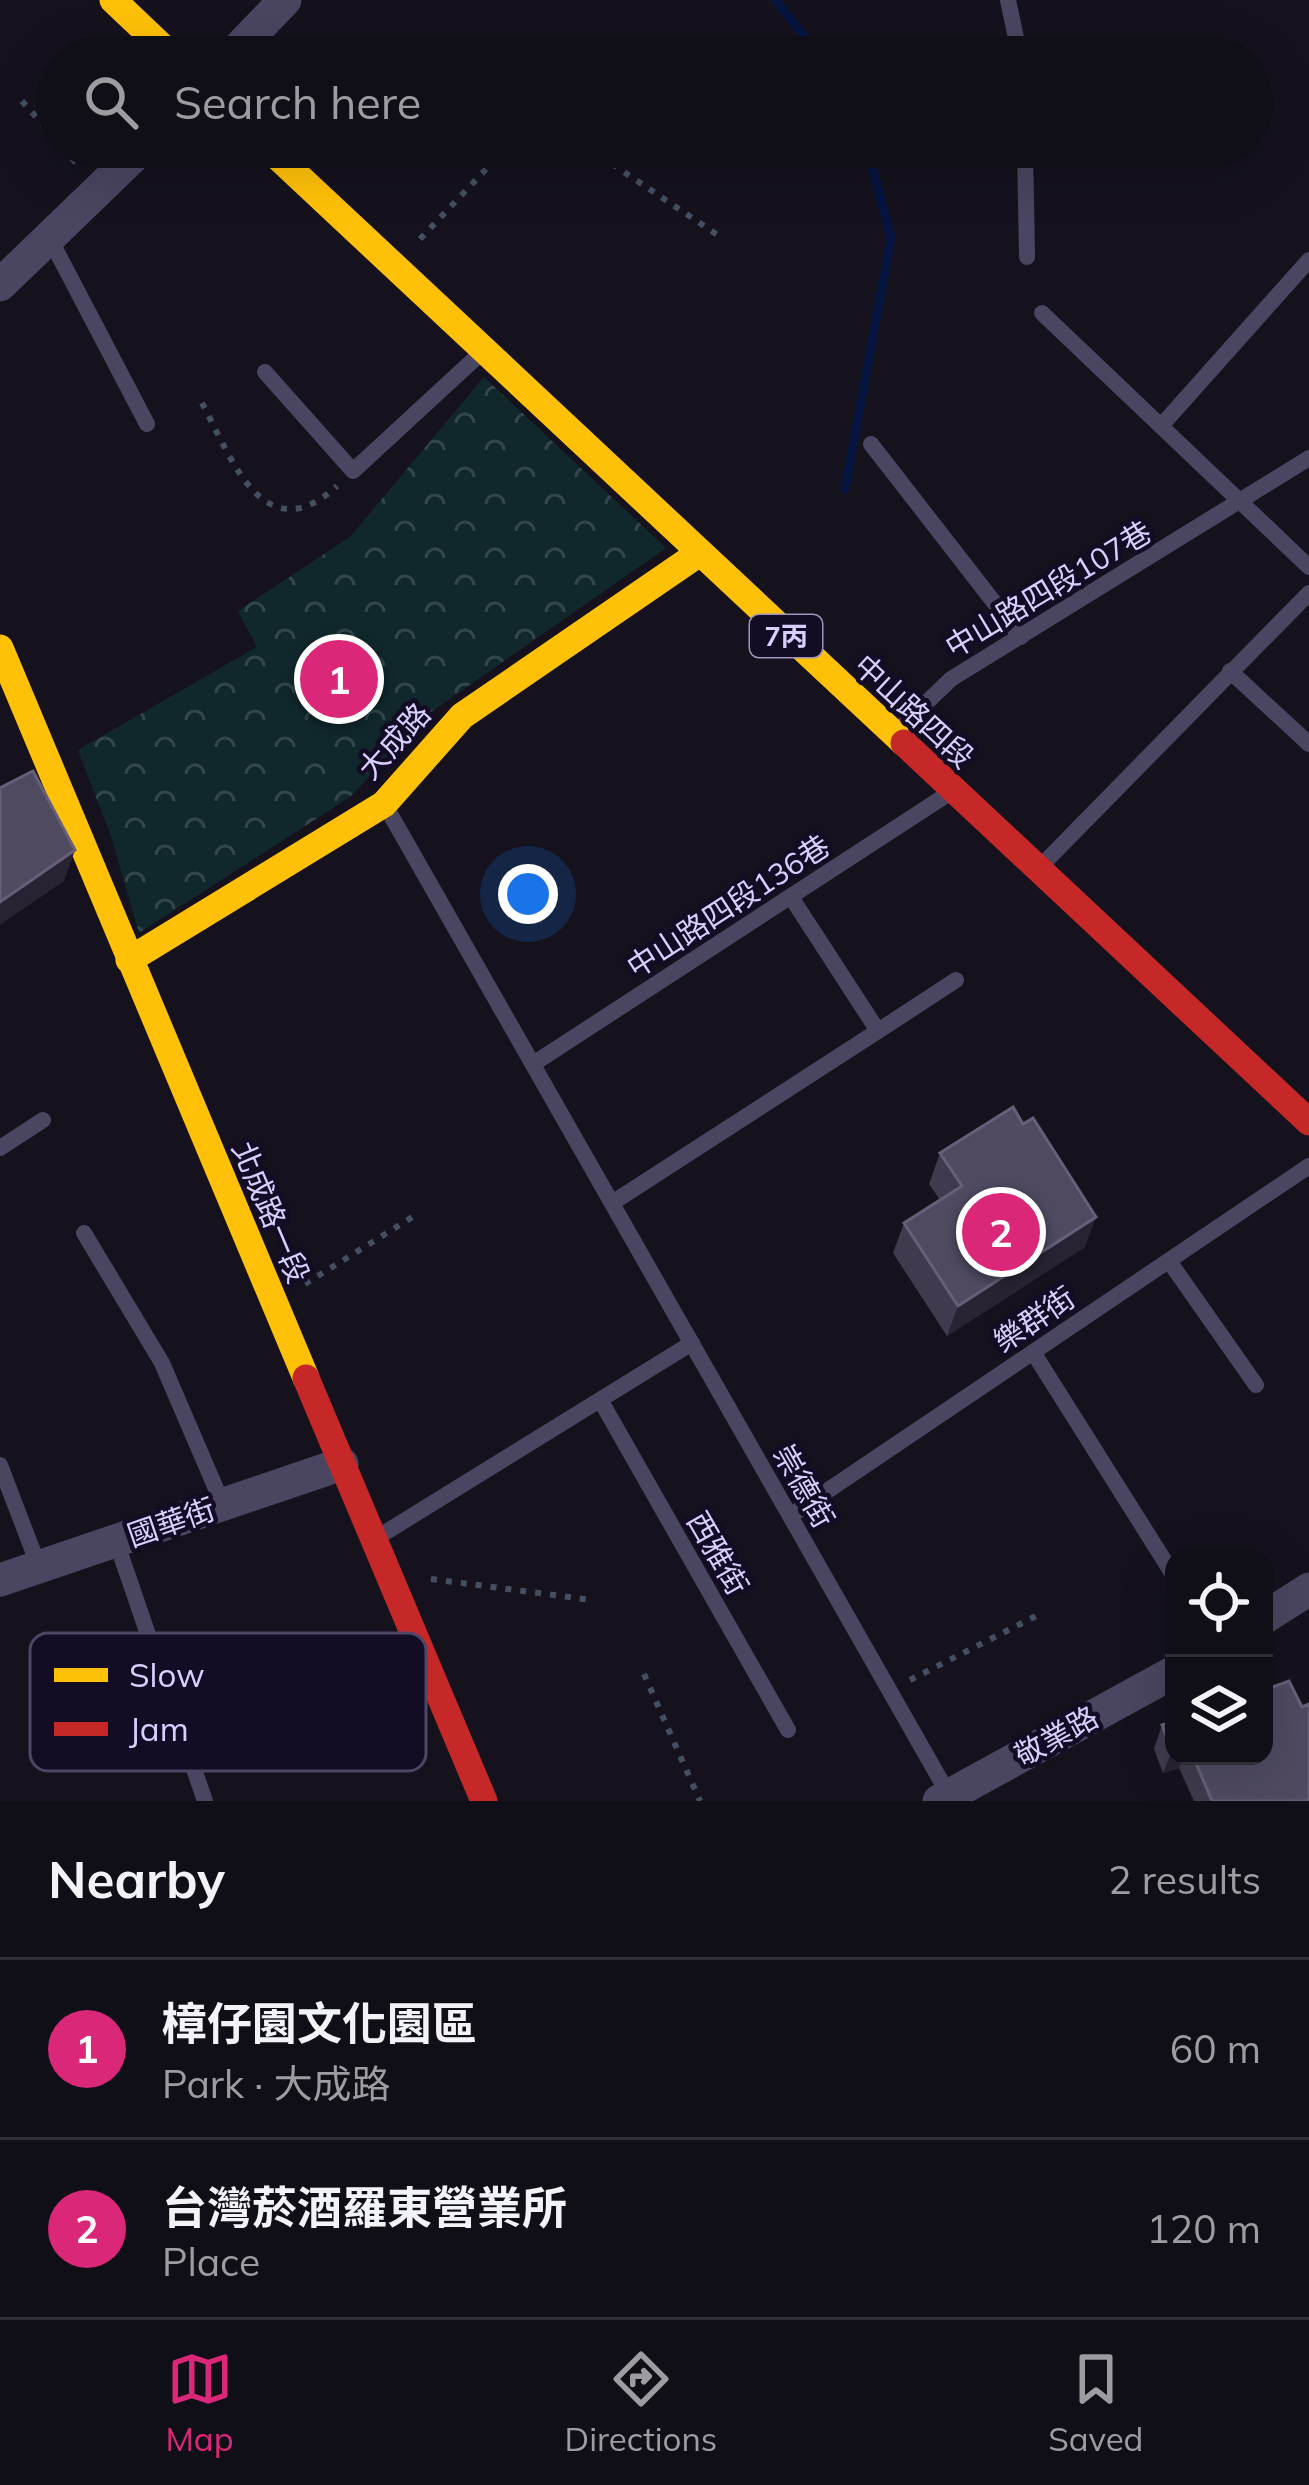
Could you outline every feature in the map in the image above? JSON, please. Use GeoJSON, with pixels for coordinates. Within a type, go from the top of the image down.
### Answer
{"type":"FeatureCollection","features":[{"type":"Feature","properties":{"kind":"street"},"geometry":{"type":"LineString","coordinates":[[112,0],[151,36]]}},
{"type":"Feature","properties":{"kind":"street"},"geometry":{"type":"LineString","coordinates":[[250,36],[285,0]]}},
{"type":"Feature","properties":{"kind":"street"},"geometry":{"type":"LineString","coordinates":[[0,285],[121,168]]}},
{"type":"Feature","properties":{"kind":"street","name":"中山路四段"},"geometry":{"type":"LineString","coordinates":[[289,168],[1309,1122]]}},
{"type":"Feature","properties":{"kind":"street","name":"大成路"},"geometry":{"type":"LineString","coordinates":[[129,960],[384,804],[462,716],[698,554]]}},
{"type":"Feature","properties":{"kind":"street","name":"北成路一段"},"geometry":{"type":"LineString","coordinates":[[0,648],[416,1633]]}},
{"type":"Feature","properties":{"kind":"street","name":"國華街"},"geometry":{"type":"LineString","coordinates":[[0,1580],[342,1464]]}},
{"type":"Feature","properties":{"kind":"street"},"geometry":{"type":"LineString","coordinates":[[1273,1612],[1309,1588]]}},
{"type":"Feature","properties":{"kind":"street","name":"北成路一段"},"geometry":{"type":"LineString","coordinates":[[426,1658],[484,1801]]}},
{"type":"Feature","properties":{"kind":"street","name":"敬業路"},"geometry":{"type":"LineString","coordinates":[[944,1798],[1165,1677]]}},
{"type":"Feature","properties":{"kind":"lane"},"geometry":{"type":"LineString","coordinates":[[1008,0],[1016,36]]}},
{"type":"Feature","properties":{"kind":"lane"},"geometry":{"type":"LineString","coordinates":[[1025,168],[1027,256]]}},
{"type":"Feature","properties":{"kind":"lane"},"geometry":{"type":"LineString","coordinates":[[49,238],[148,424]]}},
{"type":"Feature","properties":{"kind":"lane"},"geometry":{"type":"LineString","coordinates":[[1161,425],[1309,260]]}},
{"type":"Feature","properties":{"kind":"lane"},"geometry":{"type":"LineString","coordinates":[[1042,313],[1309,567]]}},
{"type":"Feature","properties":{"kind":"lane"},"geometry":{"type":"LineString","coordinates":[[265,372],[352,471],[481,352]]}},
{"type":"Feature","properties":{"kind":"lane"},"geometry":{"type":"LineString","coordinates":[[871,444],[1021,637]]}},
{"type":"Feature","properties":{"kind":"lane","name":"中山路四段107巷"},"geometry":{"type":"LineString","coordinates":[[892,735],[951,679],[1309,458]]}},
{"type":"Feature","properties":{"kind":"lane"},"geometry":{"type":"LineString","coordinates":[[1039,868],[1309,593]]}},
{"type":"Feature","properties":{"kind":"lane"},"geometry":{"type":"LineString","coordinates":[[1230,670],[1309,745]]}},
{"type":"Feature","properties":{"kind":"lane","name":"中山路四段136巷"},"geometry":{"type":"LineString","coordinates":[[533,1064],[952,791]]}},
{"type":"Feature","properties":{"kind":"lane","name":"崇德街"},"geometry":{"type":"LineString","coordinates":[[384,804],[890,1691],[944,1798]]}},
{"type":"Feature","properties":{"kind":"lane"},"geometry":{"type":"LineString","coordinates":[[791,897],[878,1031]]}},
{"type":"Feature","properties":{"kind":"lane"},"geometry":{"type":"LineString","coordinates":[[612,1204],[956,980]]}},
{"type":"Feature","properties":{"kind":"lane"},"geometry":{"type":"LineString","coordinates":[[0,1148],[44,1120]]}},
{"type":"Feature","properties":{"kind":"lane","name":"樂群街"},"geometry":{"type":"LineString","coordinates":[[790,1516],[1309,1166]]}},
{"type":"Feature","properties":{"kind":"lane"},"geometry":{"type":"LineString","coordinates":[[84,1233],[162,1363],[223,1504]]}},
{"type":"Feature","properties":{"kind":"lane"},"geometry":{"type":"LineString","coordinates":[[1169,1261],[1256,1385]]}},
{"type":"Feature","properties":{"kind":"lane"},"geometry":{"type":"LineString","coordinates":[[377,1538],[692,1343]]}},
{"type":"Feature","properties":{"kind":"lane"},"geometry":{"type":"LineString","coordinates":[[1033,1352],[1165,1562]]}},
{"type":"Feature","properties":{"kind":"lane","name":"西雅街"},"geometry":{"type":"LineString","coordinates":[[602,1402],[788,1730]]}},
{"type":"Feature","properties":{"kind":"lane"},"geometry":{"type":"LineString","coordinates":[[0,1465],[39,1567]]}},
{"type":"Feature","properties":{"kind":"lane"},"geometry":{"type":"LineString","coordinates":[[116,1541],[147,1633]]}},
{"type":"Feature","properties":{"kind":"lane"},"geometry":{"type":"LineString","coordinates":[[195,1771],[205,1801]]}},
{"type":"Feature","properties":{"kind":"path"},"geometry":{"type":"LineString","coordinates":[[22,101],[36,117]]}},
{"type":"Feature","properties":{"kind":"path"},"geometry":{"type":"LineString","coordinates":[[393,268],[487,168]]}},
{"type":"Feature","properties":{"kind":"path"},"geometry":{"type":"LineString","coordinates":[[618,168],[722,238]]}},
{"type":"Feature","properties":{"kind":"path"},"geometry":{"type":"LineString","coordinates":[[202,403],[243,478],[276,508],[308,509],[352,471]]}},
{"type":"Feature","properties":{"kind":"path"},"geometry":{"type":"LineString","coordinates":[[274,1304],[419,1213]]}},
{"type":"Feature","properties":{"kind":"path"},"geometry":{"type":"LineString","coordinates":[[392,1574],[592,1600]]}},
{"type":"Feature","properties":{"kind":"path"},"geometry":{"type":"LineString","coordinates":[[890,1691],[1040,1614]]}},
{"type":"Feature","properties":{"kind":"path"},"geometry":{"type":"LineString","coordinates":[[644,1674],[700,1801]]}},
{"type":"Feature","properties":{"kind":"green space"},"geometry":{"type":"Polygon","coordinates":[[[484,377],[666,548],[431,712],[350,797],[139,933],[111,836],[78,750],[257,647],[238,611],[350,537],[484,377]]]}},
{"type":"Feature","properties":{"kind":"building"},"geometry":{"type":"Polygon","coordinates":[[[33,771],[75,850],[0,902],[0,788],[33,771]]]}},
{"type":"Feature","properties":{"kind":"building"},"geometry":{"type":"Polygon","coordinates":[[[1013,1107],[1023,1124],[1033,1118],[1096,1217],[958,1306],[904,1223],[962,1186],[940,1153],[1013,1107]]]}},
{"type":"Feature","properties":{"kind":"building"},"geometry":{"type":"Polygon","coordinates":[[[1289,1681],[1302,1707],[1309,1704],[1309,1801],[1212,1801],[1197,1765],[1273,1765],[1273,1687],[1289,1681]]]}},
{"type":"Feature","properties":{"kind":"waterway"},"geometry":{"type":"LineString","coordinates":[[775,0],[804,36]]}},
{"type":"Feature","properties":{"kind":"waterway"},"geometry":{"type":"LineString","coordinates":[[845,489],[891,238],[873,168]]}},
{"type":"Feature","properties":{"kind":"traffic: slow"},"geometry":{"type":"LineString","coordinates":[[113,0],[151,36]]}},
{"type":"Feature","properties":{"kind":"traffic: slow"},"geometry":{"type":"LineString","coordinates":[[289,168],[904,743]]}},
{"type":"Feature","properties":{"kind":"traffic: slow"},"geometry":{"type":"LineString","coordinates":[[129,960],[384,804],[462,716],[698,554]]}},
{"type":"Feature","properties":{"kind":"traffic: slow"},"geometry":{"type":"LineString","coordinates":[[0,648],[306,1378]]}},
{"type":"Feature","properties":{"kind":"traffic: jam"},"geometry":{"type":"LineString","coordinates":[[904,743],[1309,1122]]}},
{"type":"Feature","properties":{"kind":"traffic: jam"},"geometry":{"type":"LineString","coordinates":[[306,1378],[413,1633]]}},
{"type":"Feature","properties":{"kind":"traffic: jam"},"geometry":{"type":"LineString","coordinates":[[426,1663],[484,1801]]}},
{"type":"Feature","properties":{"kind":"place","name":"樟仔園文化園區"},"geometry":{"type":"Point","coordinates":[339,679]}},
{"type":"Feature","properties":{"kind":"place","name":"台灣菸酒羅東營業所"},"geometry":{"type":"Point","coordinates":[1001,1232]}}]}
